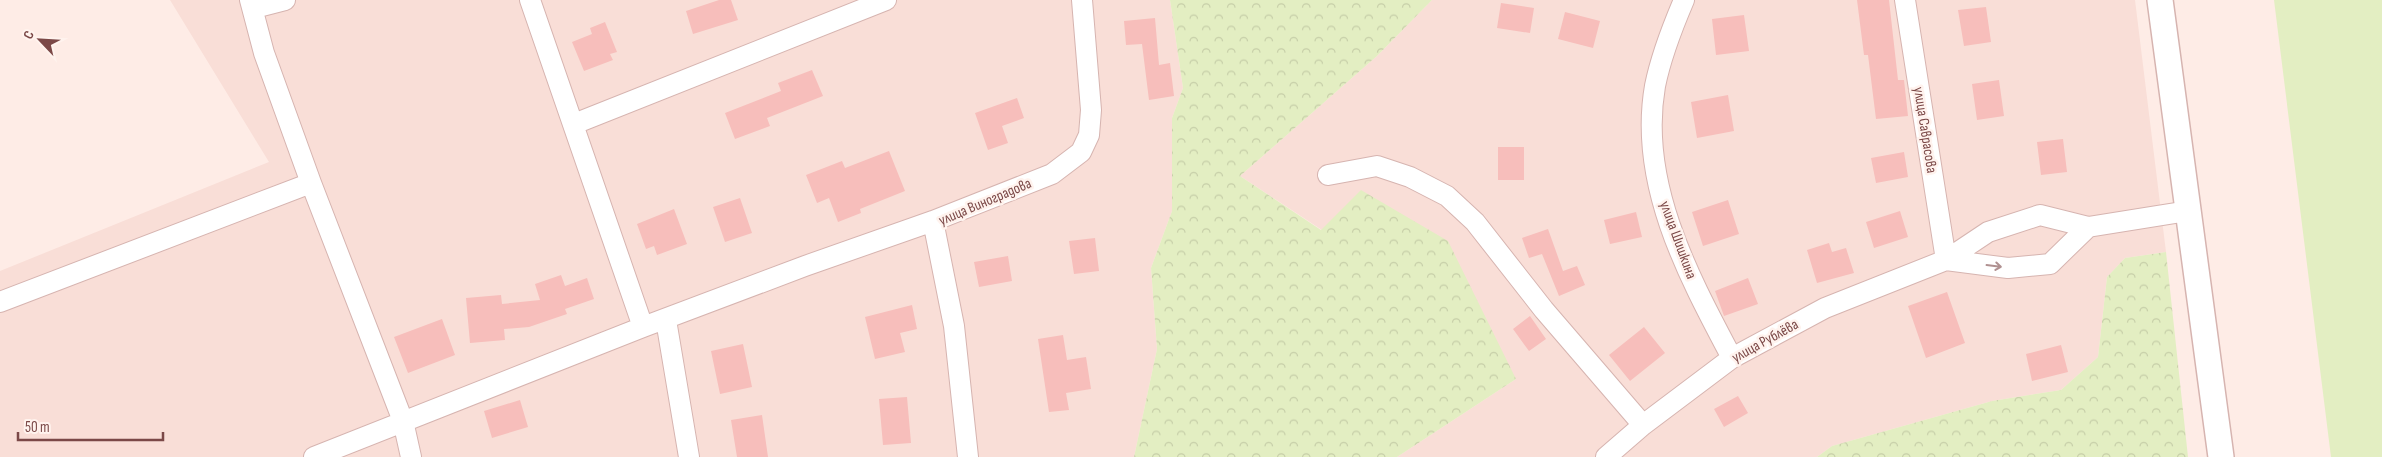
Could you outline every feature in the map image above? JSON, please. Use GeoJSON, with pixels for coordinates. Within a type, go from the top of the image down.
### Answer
{"type":"FeatureCollection","features":[{"type":"Feature","properties":{"kind":"street"},"geometry":{"type":"LineString","coordinates":[[285,0],[252,4],[264,53],[311,183],[403,422],[411,457]]}},
{"type":"Feature","properties":{"kind":"street"},"geometry":{"type":"LineString","coordinates":[[530,0],[643,327]]}},
{"type":"Feature","properties":{"kind":"street"},"geometry":{"type":"LineString","coordinates":[[574,124],[886,0]]}},
{"type":"Feature","properties":{"kind":"street","name":"улица Виноградова"},"geometry":{"type":"LineString","coordinates":[[968,457],[954,326],[933,221],[1052,174],[1081,152],[1089,135],[1092,110],[1082,0]]}},
{"type":"Feature","properties":{"kind":"street","name":"улица Шишкина"},"geometry":{"type":"LineString","coordinates":[[1684,0],[1670,34],[1655,86],[1651,133],[1656,175],[1667,219],[1677,244],[1698,294],[1732,358]]}},
{"type":"Feature","properties":{"kind":"street","name":"улица Саврасова"},"geometry":{"type":"LineString","coordinates":[[1905,0],[1946,260]]}},
{"type":"Feature","properties":{"kind":"street"},"geometry":{"type":"LineString","coordinates":[[2160,0],[2221,457]]}},
{"type":"Feature","properties":{"kind":"street"},"geometry":{"type":"LineString","coordinates":[[1328,175],[1377,166],[1410,177],[1447,196],[1474,222],[1544,310],[1643,425]]}},
{"type":"Feature","properties":{"kind":"street"},"geometry":{"type":"LineString","coordinates":[[0,302],[311,183]]}},
{"type":"Feature","properties":{"kind":"street"},"geometry":{"type":"LineString","coordinates":[[1946,260],[2008,268],[2050,264],[2088,227],[2188,211]]}},
{"type":"Feature","properties":{"kind":"street","name":"улица Рублёва"},"geometry":{"type":"LineString","coordinates":[[1606,457],[1643,425],[1732,358],[1825,308],[1946,260],[1988,232],[2040,216],[2088,227]]}},
{"type":"Feature","properties":{"kind":"street"},"geometry":{"type":"LineString","coordinates":[[314,457],[643,327],[666,320],[805,266],[933,221]]}},
{"type":"Feature","properties":{"kind":"street"},"geometry":{"type":"LineString","coordinates":[[666,320],[689,457]]}},
{"type":"Feature","properties":{"kind":"shaded area"},"geometry":{"type":"Polygon","coordinates":[[[170,0],[1170,0],[1183,88],[1172,118],[1172,211],[1151,268],[1157,349],[1134,457],[0,457],[0,271],[269,162],[170,0]]]}},
{"type":"Feature","properties":{"kind":"shaded area"},"geometry":{"type":"Polygon","coordinates":[[[1432,0],[2135,0],[2166,252],[2125,258],[2107,277],[2098,357],[2061,390],[1992,401],[1832,446],[1817,457],[1397,457],[1516,379],[1322,230],[1240,176],[1377,56],[1432,0]]]}},
{"type":"Feature","properties":{"kind":"green space"},"geometry":{"type":"Polygon","coordinates":[[[1170,0],[1432,0],[1377,56],[1240,176],[1321,230],[1361,190],[1448,241],[1516,379],[1397,457],[1134,457],[1157,349],[1151,268],[1172,211],[1172,118],[1183,88],[1170,0]]]}},
{"type":"Feature","properties":{"kind":"green space"},"geometry":{"type":"Polygon","coordinates":[[[2274,0],[2382,0],[2382,457],[2331,457],[2274,0]]]}},
{"type":"Feature","properties":{"kind":"green space"},"geometry":{"type":"Polygon","coordinates":[[[2166,252],[2188,457],[1817,457],[1832,446],[1992,401],[2061,390],[2098,357],[2107,277],[2125,258],[2166,252]]]}},
{"type":"Feature","properties":{"kind":"building"},"geometry":{"type":"Polygon","coordinates":[[[719,0],[731,0],[738,20],[693,34],[686,11],[719,0]]]}},
{"type":"Feature","properties":{"kind":"building"},"geometry":{"type":"Polygon","coordinates":[[[1857,0],[1889,0],[1898,80],[1904,80],[1908,116],[1876,119],[1868,55],[1864,55],[1857,0]]]}},
{"type":"Feature","properties":{"kind":"building"},"geometry":{"type":"Polygon","coordinates":[[[1501,3],[1534,8],[1530,33],[1497,28],[1501,3]]]}},
{"type":"Feature","properties":{"kind":"building"},"geometry":{"type":"Polygon","coordinates":[[[1986,7],[1991,42],[1964,46],[1958,10],[1986,7]]]}},
{"type":"Feature","properties":{"kind":"building"},"geometry":{"type":"Polygon","coordinates":[[[1565,12],[1600,21],[1593,48],[1558,39],[1565,12]]]}},
{"type":"Feature","properties":{"kind":"building"},"geometry":{"type":"Polygon","coordinates":[[[1744,15],[1749,51],[1716,55],[1712,19],[1744,15]]]}},
{"type":"Feature","properties":{"kind":"building"},"geometry":{"type":"Polygon","coordinates":[[[1155,18],[1159,65],[1170,63],[1174,96],[1149,100],[1142,44],[1126,45],[1124,21],[1155,18]]]}},
{"type":"Feature","properties":{"kind":"building"},"geometry":{"type":"Polygon","coordinates":[[[605,22],[617,52],[610,54],[613,60],[584,71],[572,42],[592,34],[590,28],[605,22]]]}},
{"type":"Feature","properties":{"kind":"building"},"geometry":{"type":"Polygon","coordinates":[[[812,70],[823,96],[767,118],[770,126],[735,139],[725,113],[781,91],[778,83],[812,70]]]}},
{"type":"Feature","properties":{"kind":"building"},"geometry":{"type":"Polygon","coordinates":[[[1999,80],[2004,116],[1977,120],[1972,84],[1999,80]]]}},
{"type":"Feature","properties":{"kind":"building"},"geometry":{"type":"Polygon","coordinates":[[[1728,95],[1734,131],[1697,138],[1691,102],[1728,95]]]}},
{"type":"Feature","properties":{"kind":"building"},"geometry":{"type":"Polygon","coordinates":[[[1017,98],[1024,118],[1002,126],[1008,143],[988,150],[975,113],[1017,98]]]}},
{"type":"Feature","properties":{"kind":"building"},"geometry":{"type":"Polygon","coordinates":[[[2063,139],[2067,172],[2041,175],[2037,142],[2063,139]]]}},
{"type":"Feature","properties":{"kind":"building"},"geometry":{"type":"Polygon","coordinates":[[[1498,147],[1524,147],[1524,180],[1498,180],[1498,147]]]}},
{"type":"Feature","properties":{"kind":"building"},"geometry":{"type":"Polygon","coordinates":[[[889,151],[905,191],[860,209],[861,213],[838,222],[829,198],[817,203],[806,175],[842,161],[845,168],[889,151]]]}},
{"type":"Feature","properties":{"kind":"building"},"geometry":{"type":"Polygon","coordinates":[[[1904,152],[1908,177],[1876,183],[1871,158],[1904,152]]]}},
{"type":"Feature","properties":{"kind":"building"},"geometry":{"type":"Polygon","coordinates":[[[740,198],[752,233],[725,242],[713,207],[740,198]]]}},
{"type":"Feature","properties":{"kind":"building"},"geometry":{"type":"Polygon","coordinates":[[[1728,200],[1739,234],[1703,246],[1692,212],[1728,200]]]}},
{"type":"Feature","properties":{"kind":"building"},"geometry":{"type":"Polygon","coordinates":[[[674,209],[687,244],[657,255],[654,246],[646,249],[637,224],[674,209]]]}},
{"type":"Feature","properties":{"kind":"building"},"geometry":{"type":"Polygon","coordinates":[[[1900,211],[1908,237],[1874,248],[1866,222],[1900,211]]]}},
{"type":"Feature","properties":{"kind":"building"},"geometry":{"type":"Polygon","coordinates":[[[1636,212],[1642,237],[1610,244],[1604,220],[1636,212]]]}},
{"type":"Feature","properties":{"kind":"building"},"geometry":{"type":"Polygon","coordinates":[[[1548,229],[1563,271],[1577,266],[1585,285],[1559,296],[1542,254],[1529,258],[1522,238],[1548,229]]]}},
{"type":"Feature","properties":{"kind":"building"},"geometry":{"type":"Polygon","coordinates":[[[1095,238],[1099,271],[1074,274],[1069,241],[1095,238]]]}},
{"type":"Feature","properties":{"kind":"building"},"geometry":{"type":"Polygon","coordinates":[[[1829,243],[1832,252],[1846,248],[1854,273],[1817,283],[1807,250],[1829,243]]]}},
{"type":"Feature","properties":{"kind":"building"},"geometry":{"type":"Polygon","coordinates":[[[1008,256],[1012,281],[979,287],[974,262],[1008,256]]]}},
{"type":"Feature","properties":{"kind":"building"},"geometry":{"type":"Polygon","coordinates":[[[561,275],[565,286],[587,278],[594,299],[565,309],[567,314],[529,327],[504,329],[505,340],[470,343],[466,298],[501,295],[502,304],[540,300],[535,284],[561,275]]]}},
{"type":"Feature","properties":{"kind":"building"},"geometry":{"type":"Polygon","coordinates":[[[1748,278],[1758,304],[1724,316],[1715,291],[1748,278]]]}},
{"type":"Feature","properties":{"kind":"building"},"geometry":{"type":"Polygon","coordinates":[[[1947,292],[1965,343],[1926,358],[1908,306],[1947,292]]]}},
{"type":"Feature","properties":{"kind":"building"},"geometry":{"type":"Polygon","coordinates":[[[912,305],[917,329],[900,333],[905,352],[875,359],[865,317],[912,305]]]}},
{"type":"Feature","properties":{"kind":"building"},"geometry":{"type":"Polygon","coordinates":[[[1530,316],[1546,339],[1529,351],[1513,329],[1530,316]]]}},
{"type":"Feature","properties":{"kind":"building"},"geometry":{"type":"Polygon","coordinates":[[[442,319],[455,355],[408,373],[394,337],[442,319]]]}},
{"type":"Feature","properties":{"kind":"building"},"geometry":{"type":"Polygon","coordinates":[[[1644,327],[1665,353],[1630,381],[1609,355],[1644,327]]]}},
{"type":"Feature","properties":{"kind":"building"},"geometry":{"type":"Polygon","coordinates":[[[1063,335],[1067,360],[1086,357],[1091,389],[1066,393],[1069,410],[1049,412],[1038,339],[1063,335]]]}},
{"type":"Feature","properties":{"kind":"building"},"geometry":{"type":"Polygon","coordinates":[[[743,344],[752,387],[720,394],[711,351],[743,344]]]}},
{"type":"Feature","properties":{"kind":"building"},"geometry":{"type":"Polygon","coordinates":[[[2061,345],[2068,372],[2032,381],[2026,354],[2061,345]]]}},
{"type":"Feature","properties":{"kind":"building"},"geometry":{"type":"Polygon","coordinates":[[[1738,396],[1748,413],[1724,427],[1714,409],[1738,396]]]}},
{"type":"Feature","properties":{"kind":"building"},"geometry":{"type":"Polygon","coordinates":[[[907,397],[911,443],[883,445],[879,399],[907,397]]]}},
{"type":"Feature","properties":{"kind":"building"},"geometry":{"type":"Polygon","coordinates":[[[520,400],[528,427],[492,438],[484,411],[520,400]]]}},
{"type":"Feature","properties":{"kind":"building"},"geometry":{"type":"Polygon","coordinates":[[[762,415],[768,457],[737,457],[731,420],[762,415]]]}}]}
